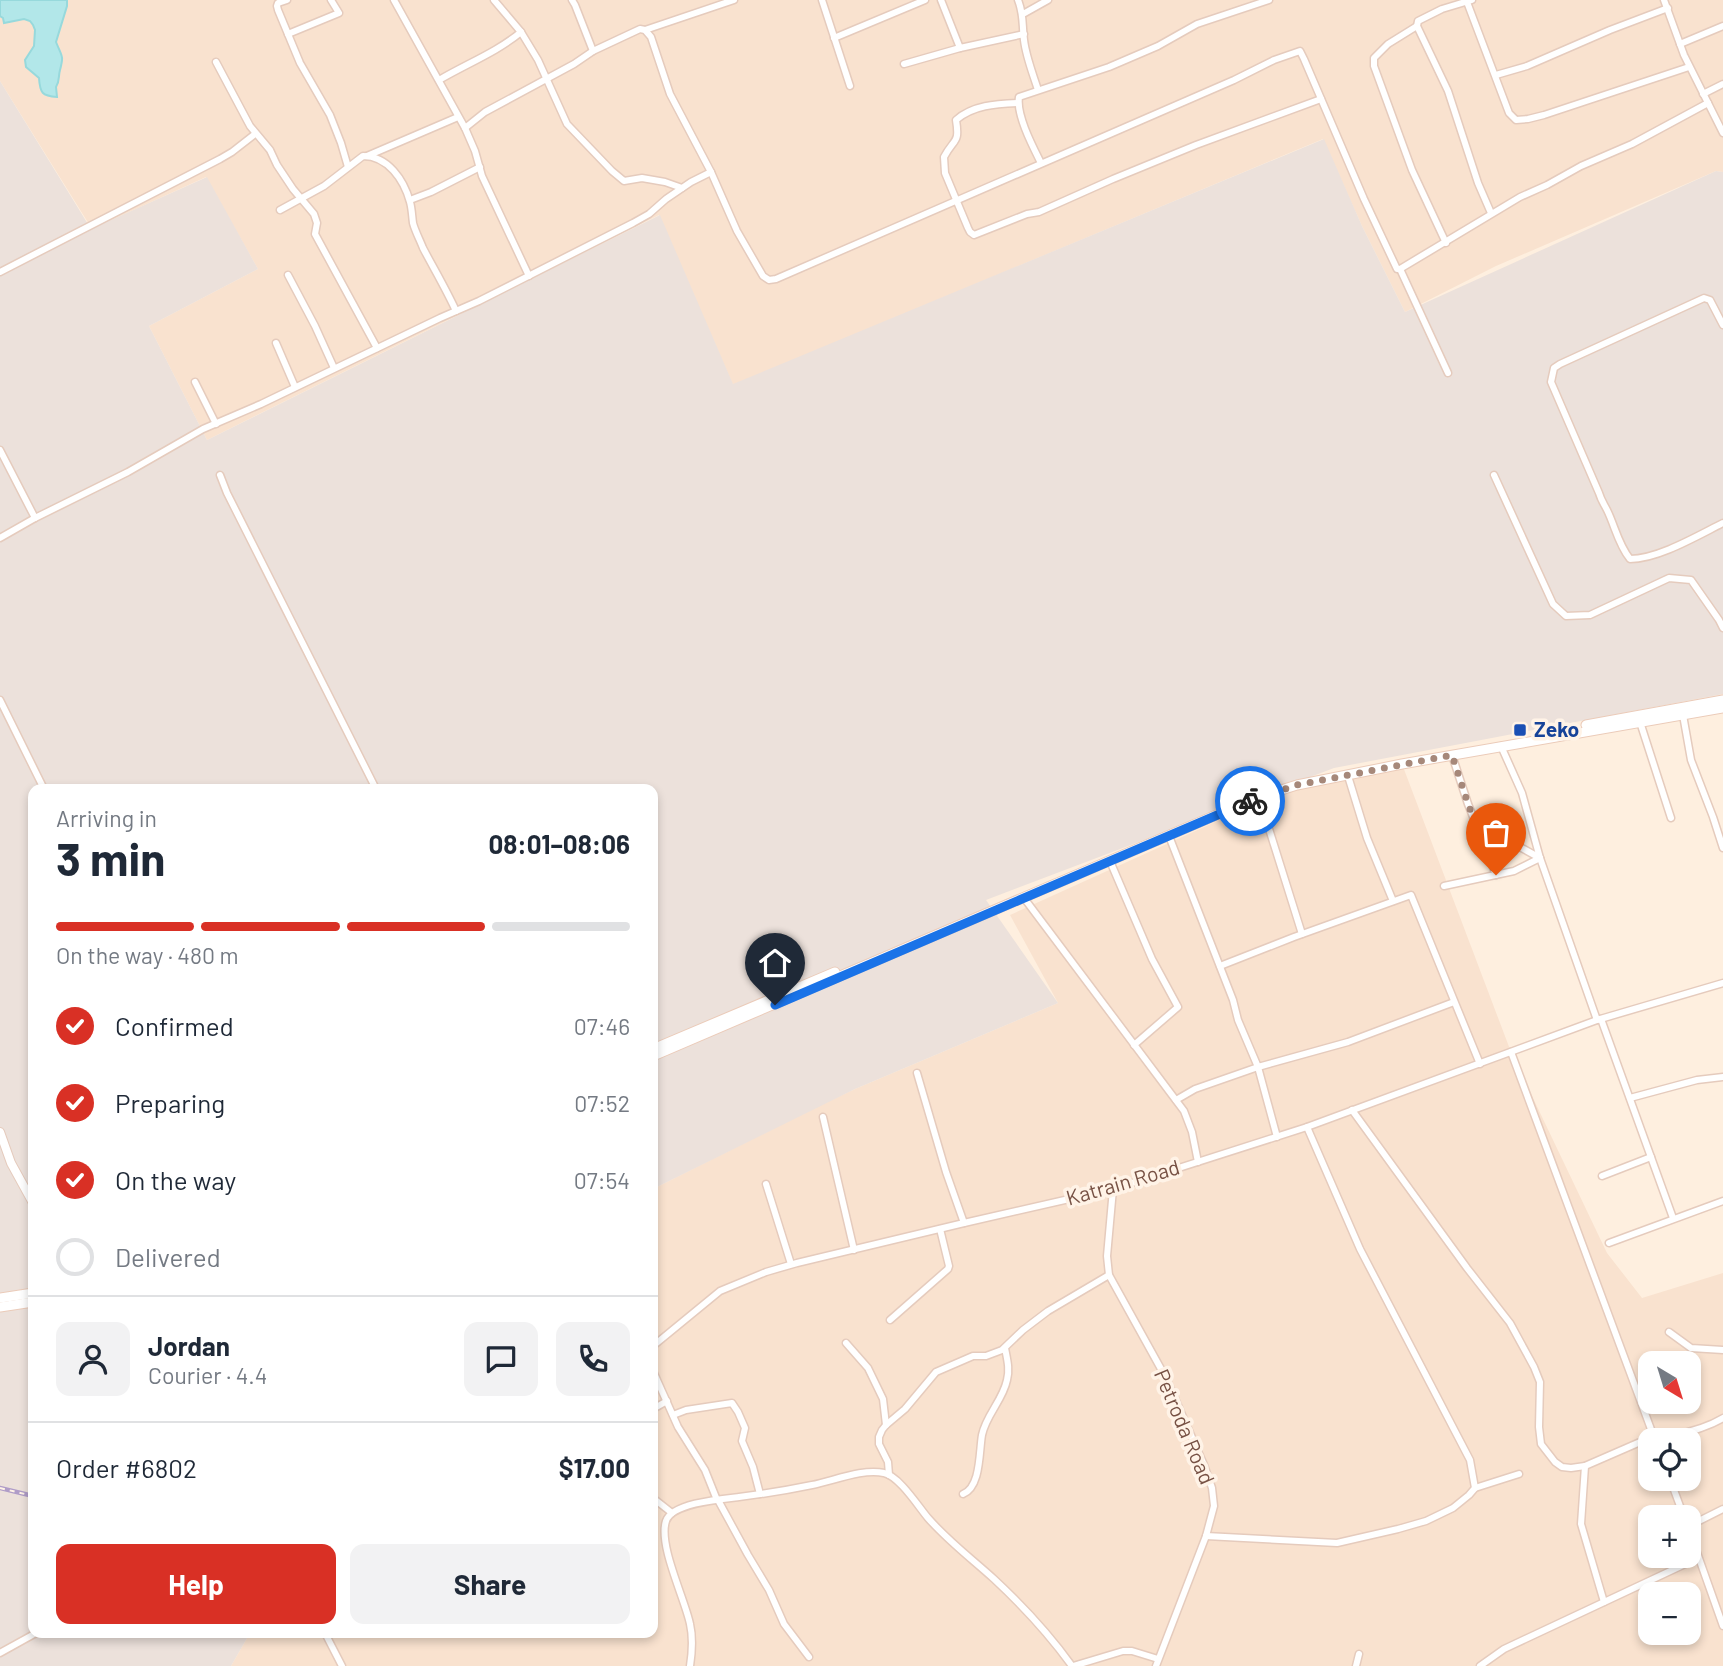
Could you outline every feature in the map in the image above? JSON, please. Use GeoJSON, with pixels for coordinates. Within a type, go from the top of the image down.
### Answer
{"type":"FeatureCollection","features":[{"type":"Feature","properties":{"kind":"main road"},"geometry":{"type":"LineString","coordinates":[[658,1047],[1241,799],[1280,785],[1723,700]]}},
{"type":"Feature","properties":{"kind":"main road"},"geometry":{"type":"LineString","coordinates":[[658,1054],[1259,797],[1297,785],[1452,755],[1723,708]]}},
{"type":"Feature","properties":{"kind":"main road"},"geometry":{"type":"LineString","coordinates":[[0,1298],[28,1294]]}},
{"type":"Feature","properties":{"kind":"main road"},"geometry":{"type":"LineString","coordinates":[[0,1307],[28,1304]]}},
{"type":"Feature","properties":{"kind":"street"},"geometry":{"type":"LineString","coordinates":[[287,0],[277,6],[300,63],[330,115],[348,167]]}},
{"type":"Feature","properties":{"kind":"street"},"geometry":{"type":"LineString","coordinates":[[288,34],[339,13],[331,0]]}},
{"type":"Feature","properties":{"kind":"street"},"geometry":{"type":"LineString","coordinates":[[394,0],[465,128],[482,176],[529,276]]}},
{"type":"Feature","properties":{"kind":"street"},"geometry":{"type":"LineString","coordinates":[[494,0],[521,32],[547,79],[567,124],[618,176],[624,181],[642,178],[682,188]]}},
{"type":"Feature","properties":{"kind":"street"},"geometry":{"type":"LineString","coordinates":[[572,0],[593,51]]}},
{"type":"Feature","properties":{"kind":"street"},"geometry":{"type":"LineString","coordinates":[[465,128],[485,112],[593,51],[640,29],[645,30],[734,0]]}},
{"type":"Feature","properties":{"kind":"street"},"geometry":{"type":"LineString","coordinates":[[822,0],[850,86]]}},
{"type":"Feature","properties":{"kind":"street"},"geometry":{"type":"LineString","coordinates":[[834,38],[925,0]]}},
{"type":"Feature","properties":{"kind":"street"},"geometry":{"type":"LineString","coordinates":[[941,0],[960,48]]}},
{"type":"Feature","properties":{"kind":"street"},"geometry":{"type":"LineString","coordinates":[[1018,0],[1023,14],[1030,66],[1038,90]]}},
{"type":"Feature","properties":{"kind":"street"},"geometry":{"type":"LineString","coordinates":[[1023,14],[1048,0]]}},
{"type":"Feature","properties":{"kind":"street"},"geometry":{"type":"LineString","coordinates":[[1041,163],[1018,103],[1019,97],[1109,67],[1158,46],[1197,24],[1269,0]]}},
{"type":"Feature","properties":{"kind":"street"},"geometry":{"type":"LineString","coordinates":[[1438,0],[1442,9]]}},
{"type":"Feature","properties":{"kind":"street"},"geometry":{"type":"LineString","coordinates":[[1664,0],[1689,67],[1723,133]]}},
{"type":"Feature","properties":{"kind":"street"},"geometry":{"type":"LineString","coordinates":[[1446,243],[1412,170],[1374,66],[1374,58],[1388,44],[1417,26],[1422,19],[1442,9],[1469,1],[1509,113],[1520,120],[1590,101],[1689,67]]}},
{"type":"Feature","properties":{"kind":"street"},"geometry":{"type":"LineString","coordinates":[[700,2],[705,10]]}},
{"type":"Feature","properties":{"kind":"street"},"geometry":{"type":"LineString","coordinates":[[1496,75],[1527,66],[1668,8]]}},
{"type":"Feature","properties":{"kind":"street"},"geometry":{"type":"LineString","coordinates":[[1417,26],[1448,92],[1491,214]]}},
{"type":"Feature","properties":{"kind":"street"},"geometry":{"type":"LineString","coordinates":[[1680,44],[1723,26]]}},
{"type":"Feature","properties":{"kind":"street"},"geometry":{"type":"LineString","coordinates":[[645,30],[657,52],[670,94],[711,172],[737,230],[763,276],[769,281],[1300,51],[1395,267],[1400,269],[1448,373]]}},
{"type":"Feature","properties":{"kind":"street"},"geometry":{"type":"LineString","coordinates":[[439,80],[503,46],[521,32]]}},
{"type":"Feature","properties":{"kind":"street"},"geometry":{"type":"LineString","coordinates":[[904,64],[1024,34]]}},
{"type":"Feature","properties":{"kind":"street"},"geometry":{"type":"LineString","coordinates":[[216,62],[255,134],[270,150],[284,177],[314,214],[317,223],[315,234],[377,348]]}},
{"type":"Feature","properties":{"kind":"street"},"geometry":{"type":"LineString","coordinates":[[1703,94],[1723,84]]}},
{"type":"Feature","properties":{"kind":"street"},"geometry":{"type":"LineString","coordinates":[[1018,103],[988,105],[964,113],[956,120],[958,135],[944,157],[945,173],[970,232],[974,235],[1027,214],[1039,212],[1196,145],[1321,99]]}},
{"type":"Feature","properties":{"kind":"street"},"geometry":{"type":"LineString","coordinates":[[1400,269],[1491,214],[1709,103]]}},
{"type":"Feature","properties":{"kind":"street"},"geometry":{"type":"LineString","coordinates":[[280,211],[324,186],[363,156],[458,117]]}},
{"type":"Feature","properties":{"kind":"street"},"geometry":{"type":"LineString","coordinates":[[0,272],[220,159],[255,134]]}},
{"type":"Feature","properties":{"kind":"street"},"geometry":{"type":"LineString","coordinates":[[366,156],[388,164],[399,178],[410,200],[414,225],[424,249],[456,311]]}},
{"type":"Feature","properties":{"kind":"street"},"geometry":{"type":"LineString","coordinates":[[410,200],[480,167]]}},
{"type":"Feature","properties":{"kind":"street"},"geometry":{"type":"LineString","coordinates":[[0,538],[128,472],[203,429],[529,276],[649,214],[682,188],[711,172]]}},
{"type":"Feature","properties":{"kind":"street"},"geometry":{"type":"LineString","coordinates":[[288,275],[334,368]]}},
{"type":"Feature","properties":{"kind":"street"},"geometry":{"type":"LineString","coordinates":[[1723,325],[1710,300],[1704,298],[1560,364],[1555,368],[1551,382],[1622,549],[1630,559],[1643,559],[1723,523]]}},
{"type":"Feature","properties":{"kind":"street"},"geometry":{"type":"LineString","coordinates":[[276,343],[295,387]]}},
{"type":"Feature","properties":{"kind":"street"},"geometry":{"type":"LineString","coordinates":[[195,382],[216,424]]}},
{"type":"Feature","properties":{"kind":"street"},"geometry":{"type":"LineString","coordinates":[[0,450],[35,518]]}},
{"type":"Feature","properties":{"kind":"street"},"geometry":{"type":"LineString","coordinates":[[220,475],[373,784]]}},
{"type":"Feature","properties":{"kind":"street"},"geometry":{"type":"LineString","coordinates":[[1494,475],[1553,604],[1566,616],[1590,615],[1669,578],[1691,580],[1723,628]]}},
{"type":"Feature","properties":{"kind":"street"},"geometry":{"type":"LineString","coordinates":[[0,700],[42,784]]}},
{"type":"Feature","properties":{"kind":"street"},"geometry":{"type":"LineString","coordinates":[[1683,715],[1691,760],[1723,848]]}},
{"type":"Feature","properties":{"kind":"street"},"geometry":{"type":"LineString","coordinates":[[1640,722],[1671,818]]}},
{"type":"Feature","properties":{"kind":"street"},"geometry":{"type":"LineString","coordinates":[[1501,746],[1522,793],[1540,858],[1674,1218]]}},
{"type":"Feature","properties":{"kind":"street"},"geometry":{"type":"LineString","coordinates":[[1452,755],[1496,875]]}},
{"type":"Feature","properties":{"kind":"street"},"geometry":{"type":"LineString","coordinates":[[1348,776],[1367,838],[1394,901]]}},
{"type":"Feature","properties":{"kind":"street"},"geometry":{"type":"LineString","coordinates":[[1259,797],[1302,934]]}},
{"type":"Feature","properties":{"kind":"street"},"geometry":{"type":"LineString","coordinates":[[1476,823],[1540,858]]}},
{"type":"Feature","properties":{"kind":"street"},"geometry":{"type":"LineString","coordinates":[[1169,836],[1258,1067],[1277,1137]]}},
{"type":"Feature","properties":{"kind":"street"},"geometry":{"type":"LineString","coordinates":[[1444,886],[1514,871],[1540,858]]}},
{"type":"Feature","properties":{"kind":"street"},"geometry":{"type":"LineString","coordinates":[[1110,861],[1152,959],[1178,1007],[1134,1045]]}},
{"type":"Feature","properties":{"kind":"street"},"geometry":{"type":"LineString","coordinates":[[1220,967],[1411,895],[1479,1064]]}},
{"type":"Feature","properties":{"kind":"street"},"geometry":{"type":"LineString","coordinates":[[1024,898],[1176,1100],[1188,1119],[1198,1162]]}},
{"type":"Feature","properties":{"kind":"street","name":"Katrain Road"},"geometry":{"type":"LineString","coordinates":[[658,1342],[720,1291],[791,1264],[1113,1189],[1277,1137],[1599,1020],[1723,983]]}},
{"type":"Feature","properties":{"kind":"street"},"geometry":{"type":"LineString","coordinates":[[1176,1100],[1195,1088],[1348,1042],[1454,1002]]}},
{"type":"Feature","properties":{"kind":"street"},"geometry":{"type":"LineString","coordinates":[[1511,1052],[1652,1428]]}},
{"type":"Feature","properties":{"kind":"street"},"geometry":{"type":"LineString","coordinates":[[917,1073],[964,1223]]}},
{"type":"Feature","properties":{"kind":"street"},"geometry":{"type":"LineString","coordinates":[[1630,1098],[1697,1080],[1723,1077]]}},
{"type":"Feature","properties":{"kind":"street"},"geometry":{"type":"LineString","coordinates":[[1352,1110],[1510,1324],[1540,1382],[1541,1444],[1555,1462],[1562,1467],[1585,1466],[1638,1446]]}},
{"type":"Feature","properties":{"kind":"street"},"geometry":{"type":"LineString","coordinates":[[823,1117],[854,1250]]}},
{"type":"Feature","properties":{"kind":"street"},"geometry":{"type":"LineString","coordinates":[[1307,1126],[1360,1249],[1470,1460],[1475,1488]]}},
{"type":"Feature","properties":{"kind":"street"},"geometry":{"type":"LineString","coordinates":[[0,1132],[11,1163],[28,1194]]}},
{"type":"Feature","properties":{"kind":"street"},"geometry":{"type":"LineString","coordinates":[[1602,1176],[1651,1157]]}},
{"type":"Feature","properties":{"kind":"street"},"geometry":{"type":"LineString","coordinates":[[766,1184],[791,1264]]}},
{"type":"Feature","properties":{"kind":"street","name":"Petroda Road"},"geometry":{"type":"LineString","coordinates":[[1113,1189],[1107,1256],[1109,1275],[1166,1378],[1204,1465],[1212,1488],[1214,1506],[1206,1536],[1157,1662]]}},
{"type":"Feature","properties":{"kind":"street"},"geometry":{"type":"LineString","coordinates":[[1609,1243],[1723,1200]]}},
{"type":"Feature","properties":{"kind":"street"},"geometry":{"type":"LineString","coordinates":[[890,1320],[948,1269],[940,1229]]}},
{"type":"Feature","properties":{"kind":"street"},"geometry":{"type":"LineString","coordinates":[[889,1475],[888,1462],[879,1441],[882,1430],[905,1409],[936,1372],[974,1356],[992,1355],[1005,1348],[1048,1311],[1109,1275]]}},
{"type":"Feature","properties":{"kind":"street"},"geometry":{"type":"LineString","coordinates":[[1669,1332],[1691,1348],[1723,1350]]}},
{"type":"Feature","properties":{"kind":"street"},"geometry":{"type":"LineString","coordinates":[[846,1343],[866,1364],[882,1396],[886,1425]]}},
{"type":"Feature","properties":{"kind":"street"},"geometry":{"type":"LineString","coordinates":[[963,1494],[970,1491],[975,1483],[984,1427],[1005,1391],[1009,1370],[1005,1348]]}},
{"type":"Feature","properties":{"kind":"street"},"geometry":{"type":"LineString","coordinates":[[658,1382],[682,1434],[705,1470],[718,1500],[769,1590],[784,1623],[809,1657]]}},
{"type":"Feature","properties":{"kind":"street"},"geometry":{"type":"LineString","coordinates":[[658,1406],[667,1401]]}},
{"type":"Feature","properties":{"kind":"street"},"geometry":{"type":"LineString","coordinates":[[673,1415],[732,1402],[745,1429],[742,1441],[760,1494]]}},
{"type":"Feature","properties":{"kind":"street"},"geometry":{"type":"LineString","coordinates":[[1701,1428],[1723,1418]]}},
{"type":"Feature","properties":{"kind":"street"},"geometry":{"type":"LineString","coordinates":[[1585,1466],[1581,1524],[1604,1602]]}},
{"type":"Feature","properties":{"kind":"street"},"geometry":{"type":"LineString","coordinates":[[690,1666],[690,1624],[670,1563],[666,1538],[665,1523],[672,1513],[718,1500],[812,1485],[871,1472],[889,1475],[958,1549],[992,1577],[1033,1618],[1072,1666],[1123,1651],[1132,1651],[1157,1662]]}},
{"type":"Feature","properties":{"kind":"street"},"geometry":{"type":"LineString","coordinates":[[1206,1536],[1336,1543],[1426,1521],[1453,1508],[1475,1488],[1519,1474]]}},
{"type":"Feature","properties":{"kind":"street"},"geometry":{"type":"LineString","coordinates":[[658,1502],[672,1513]]}},
{"type":"Feature","properties":{"kind":"street"},"geometry":{"type":"LineString","coordinates":[[1701,1521],[1723,1509]]}},
{"type":"Feature","properties":{"kind":"street"},"geometry":{"type":"LineString","coordinates":[[1701,1566],[1723,1626]]}},
{"type":"Feature","properties":{"kind":"street"},"geometry":{"type":"LineString","coordinates":[[1480,1666],[1504,1650],[1677,1568]]}},
{"type":"Feature","properties":{"kind":"street"},"geometry":{"type":"LineString","coordinates":[[0,1653],[28,1637]]}},
{"type":"Feature","properties":{"kind":"street"},"geometry":{"type":"LineString","coordinates":[[328,1638],[342,1666]]}},
{"type":"Feature","properties":{"kind":"street"},"geometry":{"type":"LineString","coordinates":[[1356,1666],[1359,1654]]}},
{"type":"Feature","properties":{"kind":"shaded area"},"geometry":{"type":"Polygon","coordinates":[[[0,0],[1723,0],[1723,172],[1716,171],[1496,266],[1405,312],[1323,139],[733,385],[659,215],[207,440],[149,326],[258,269],[206,177],[92,229],[0,81],[0,0]]]}},
{"type":"Feature","properties":{"kind":"shaded area"},"geometry":{"type":"Polygon","coordinates":[[[0,81],[91,229],[207,177],[258,269],[149,326],[207,440],[660,215],[733,384],[1324,139],[1362,226],[1405,312],[1716,171],[1723,172],[1723,694],[1334,768],[986,900],[1058,1003],[855,1089],[658,1187],[658,784],[28,784],[28,1638],[247,1638],[231,1666],[0,1666],[0,81]]]}},
{"type":"Feature","properties":{"kind":"shaded area"},"geometry":{"type":"Polygon","coordinates":[[[1402,764],[1511,1052],[1607,1253],[1642,1298],[1723,1273],[1723,1666],[231,1666],[247,1638],[658,1638],[658,1186],[855,1089],[1058,1003],[1010,915],[1297,785],[1402,764]]]}},
{"type":"Feature","properties":{"kind":"water"},"geometry":{"type":"Polygon","coordinates":[[[0,0],[67,0],[56,42],[62,59],[56,87],[57,97],[43,93],[39,78],[26,67],[25,60],[34,46],[33,25],[24,19],[4,23],[0,16],[0,0]]]}},
{"type":"Feature","properties":{"kind":"railway"},"geometry":{"type":"LineString","coordinates":[[0,1488],[28,1495]]}},
{"type":"Feature","properties":{"kind":"way so far"},"geometry":{"type":"LineString","coordinates":[[1250,801],[1297,785],[1452,755],[1496,875]]}},
{"type":"Feature","properties":{"kind":"place","name":"Zeko"},"geometry":{"type":"Point","coordinates":[1520,730]}},
{"type":"Feature","properties":{"kind":"route"},"geometry":{"type":"LineString","coordinates":[[775,1005],[1250,801]]}}]}
